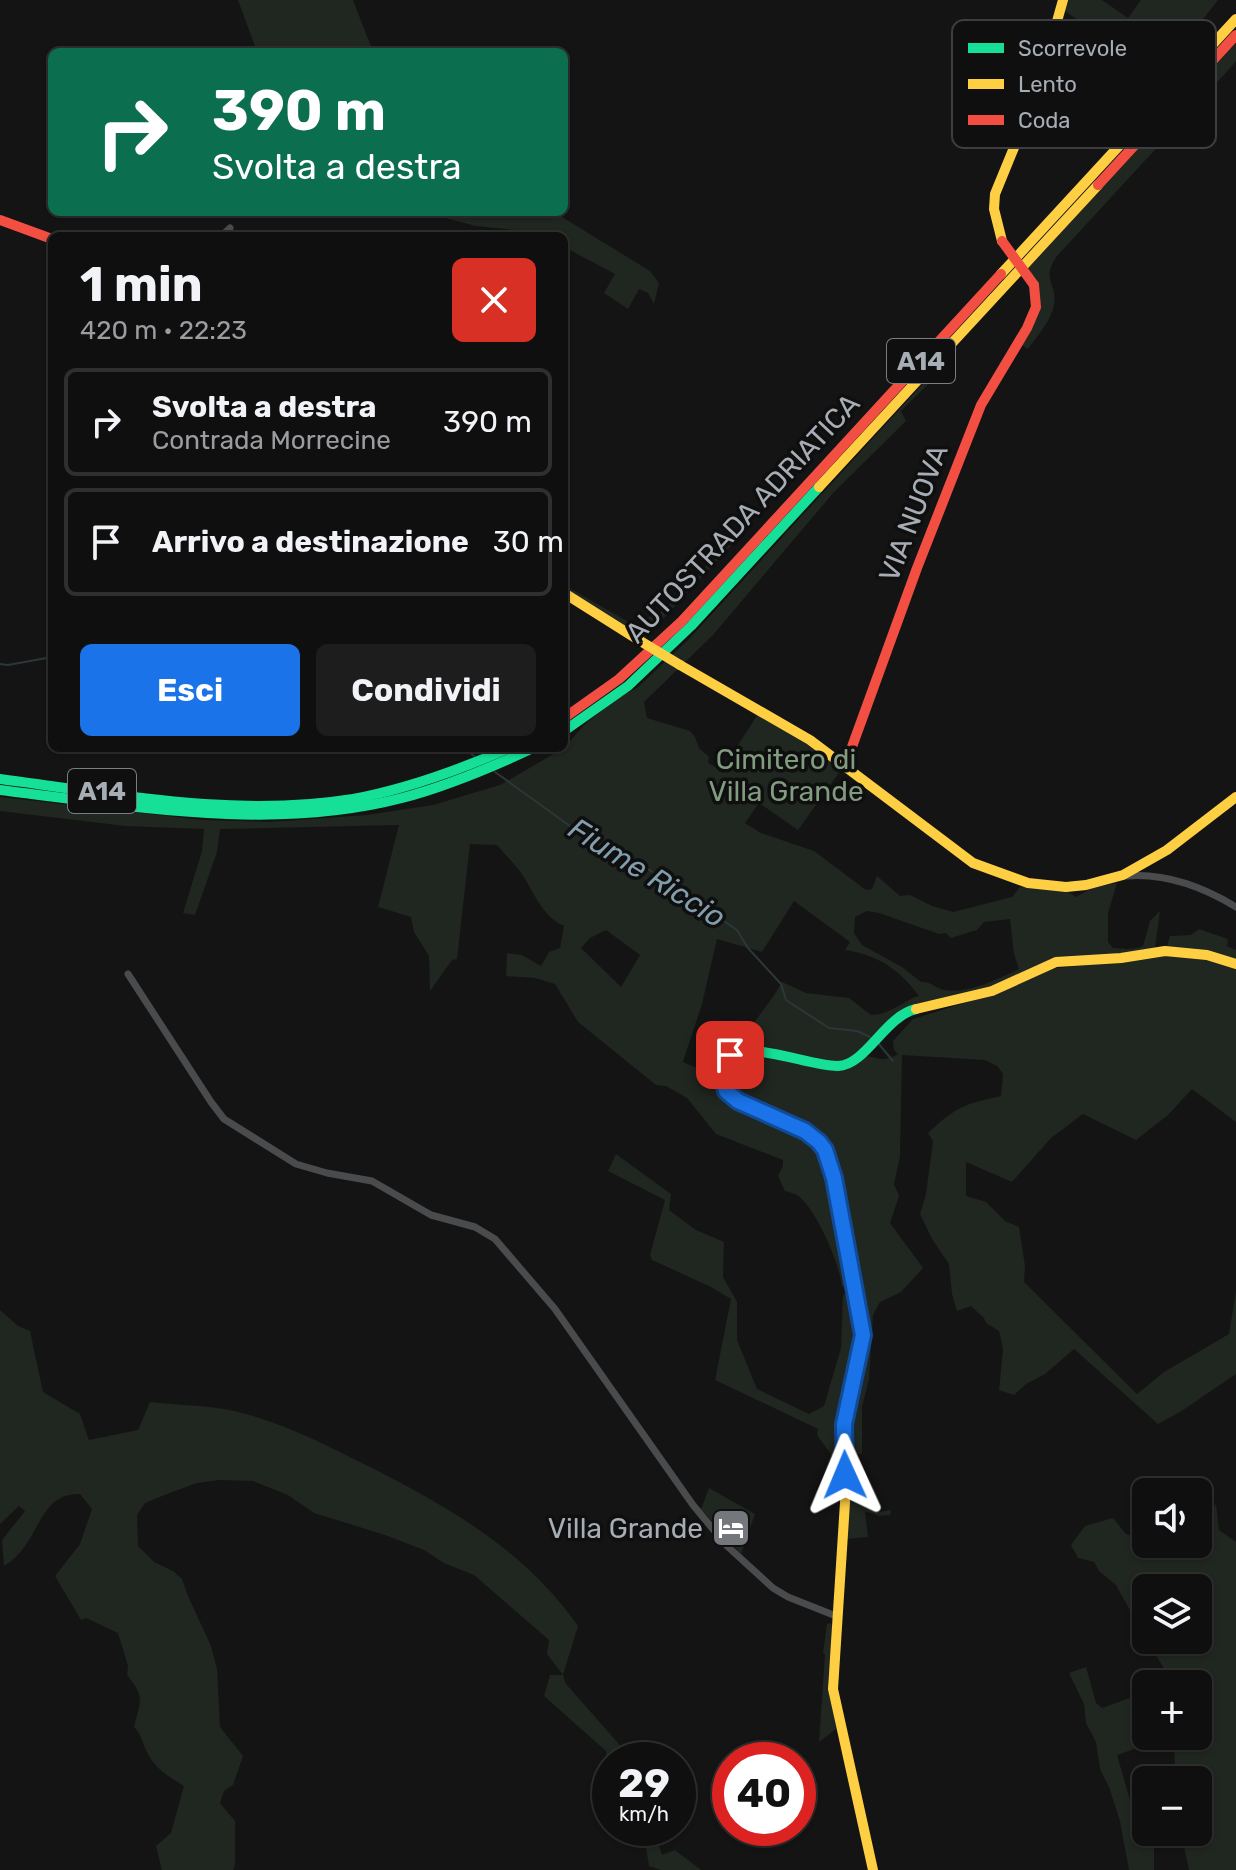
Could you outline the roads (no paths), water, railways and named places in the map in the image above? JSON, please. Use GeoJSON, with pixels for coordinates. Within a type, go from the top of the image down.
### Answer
{"type":"FeatureCollection","features":[{"type":"Feature","properties":{"kind":"main road","name":"VIA NUOVA"},"geometry":{"type":"LineString","coordinates":[[1057,20],[1063,0]]}},
{"type":"Feature","properties":{"kind":"main road","name":"AUTOSTRADA ADRIATICA"},"geometry":{"type":"LineString","coordinates":[[1216,41],[1236,19]]}},
{"type":"Feature","properties":{"kind":"main road","name":"AUTOSTRADA ADRIATICA"},"geometry":{"type":"LineString","coordinates":[[1216,57],[1236,35]]}},
{"type":"Feature","properties":{"kind":"main road","name":"VIA NUOVA"},"geometry":{"type":"LineString","coordinates":[[845,766],[917,568],[981,405],[1027,328],[1036,307],[1034,285],[1002,241],[994,209],[995,194],[1014,148]]}},
{"type":"Feature","properties":{"kind":"main road","name":"AUTOSTRADA ADRIATICA"},"geometry":{"type":"LineString","coordinates":[[568,727],[682,621],[1117,148]]}},
{"type":"Feature","properties":{"kind":"main road","name":"AUTOSTRADA ADRIATICA"},"geometry":{"type":"LineString","coordinates":[[568,716],[641,675],[691,626],[1132,148]]}},
{"type":"Feature","properties":{"kind":"main road"},"geometry":{"type":"LineString","coordinates":[[0,220],[48,238]]}},
{"type":"Feature","properties":{"kind":"main road"},"geometry":{"type":"LineString","coordinates":[[568,596],[810,740],[945,844],[973,863],[1004,878],[1050,887],[1085,885],[1121,877],[1149,861],[1236,797]]}},
{"type":"Feature","properties":{"kind":"main road","name":"A14"},"geometry":{"type":"LineString","coordinates":[[364,801],[499,752]]}},
{"type":"Feature","properties":{"kind":"main road","name":"A14"},"geometry":{"type":"LineString","coordinates":[[0,790],[227,810],[364,801],[415,795],[466,779],[524,752]]}},
{"type":"Feature","properties":{"kind":"main road","name":"A14"},"geometry":{"type":"LineString","coordinates":[[0,779],[204,808]]}},
{"type":"Feature","properties":{"kind":"main road"},"geometry":{"type":"LineString","coordinates":[[873,1870],[833,1689],[846,1493],[844,1424],[863,1335],[837,1192],[825,1150],[805,1131],[738,1101],[726,1091],[721,1072],[726,1059],[739,1050],[752,1049],[806,1063],[839,1066],[850,1063],[898,1017],[920,1007],[992,991],[1056,962],[1121,958],[1165,951],[1207,955],[1236,964]]}},
{"type":"Feature","properties":{"kind":"street"},"geometry":{"type":"LineString","coordinates":[[226,232],[230,228]]}},
{"type":"Feature","properties":{"kind":"street"},"geometry":{"type":"LineString","coordinates":[[1121,877],[1140,875],[1176,880],[1236,907]]}},
{"type":"Feature","properties":{"kind":"street"},"geometry":{"type":"LineString","coordinates":[[128,974],[224,1119],[296,1164],[372,1181],[431,1215],[475,1227],[495,1239],[555,1309],[693,1505],[727,1546],[773,1588],[836,1616]]}},
{"type":"Feature","properties":{"kind":"waterway","name":"Fiume Riccio"},"geometry":{"type":"LineString","coordinates":[[0,664],[48,658]]}},
{"type":"Feature","properties":{"kind":"waterway","name":"Fiume Riccio"},"geometry":{"type":"LineString","coordinates":[[469,752],[474,756]]}},
{"type":"Feature","properties":{"kind":"waterway","name":"Fiume Riccio"},"geometry":{"type":"LineString","coordinates":[[495,772],[581,834],[651,871],[737,930],[748,948],[781,984],[786,1000],[829,1028],[857,1031],[870,1037]]}},
{"type":"Feature","properties":{"kind":"waterway","name":"Fiume Riccio"},"geometry":{"type":"LineString","coordinates":[[878,1043],[893,1061]]}},
{"type":"Feature","properties":{"kind":"place","name":"Villa Grande"},"geometry":{"type":"Point","coordinates":[731,1528]}},
{"type":"Feature","properties":{"kind":"park label","name":"Cimitero di Villa Grande"},"geometry":{"type":"Point","coordinates":[786,775]}}]}
